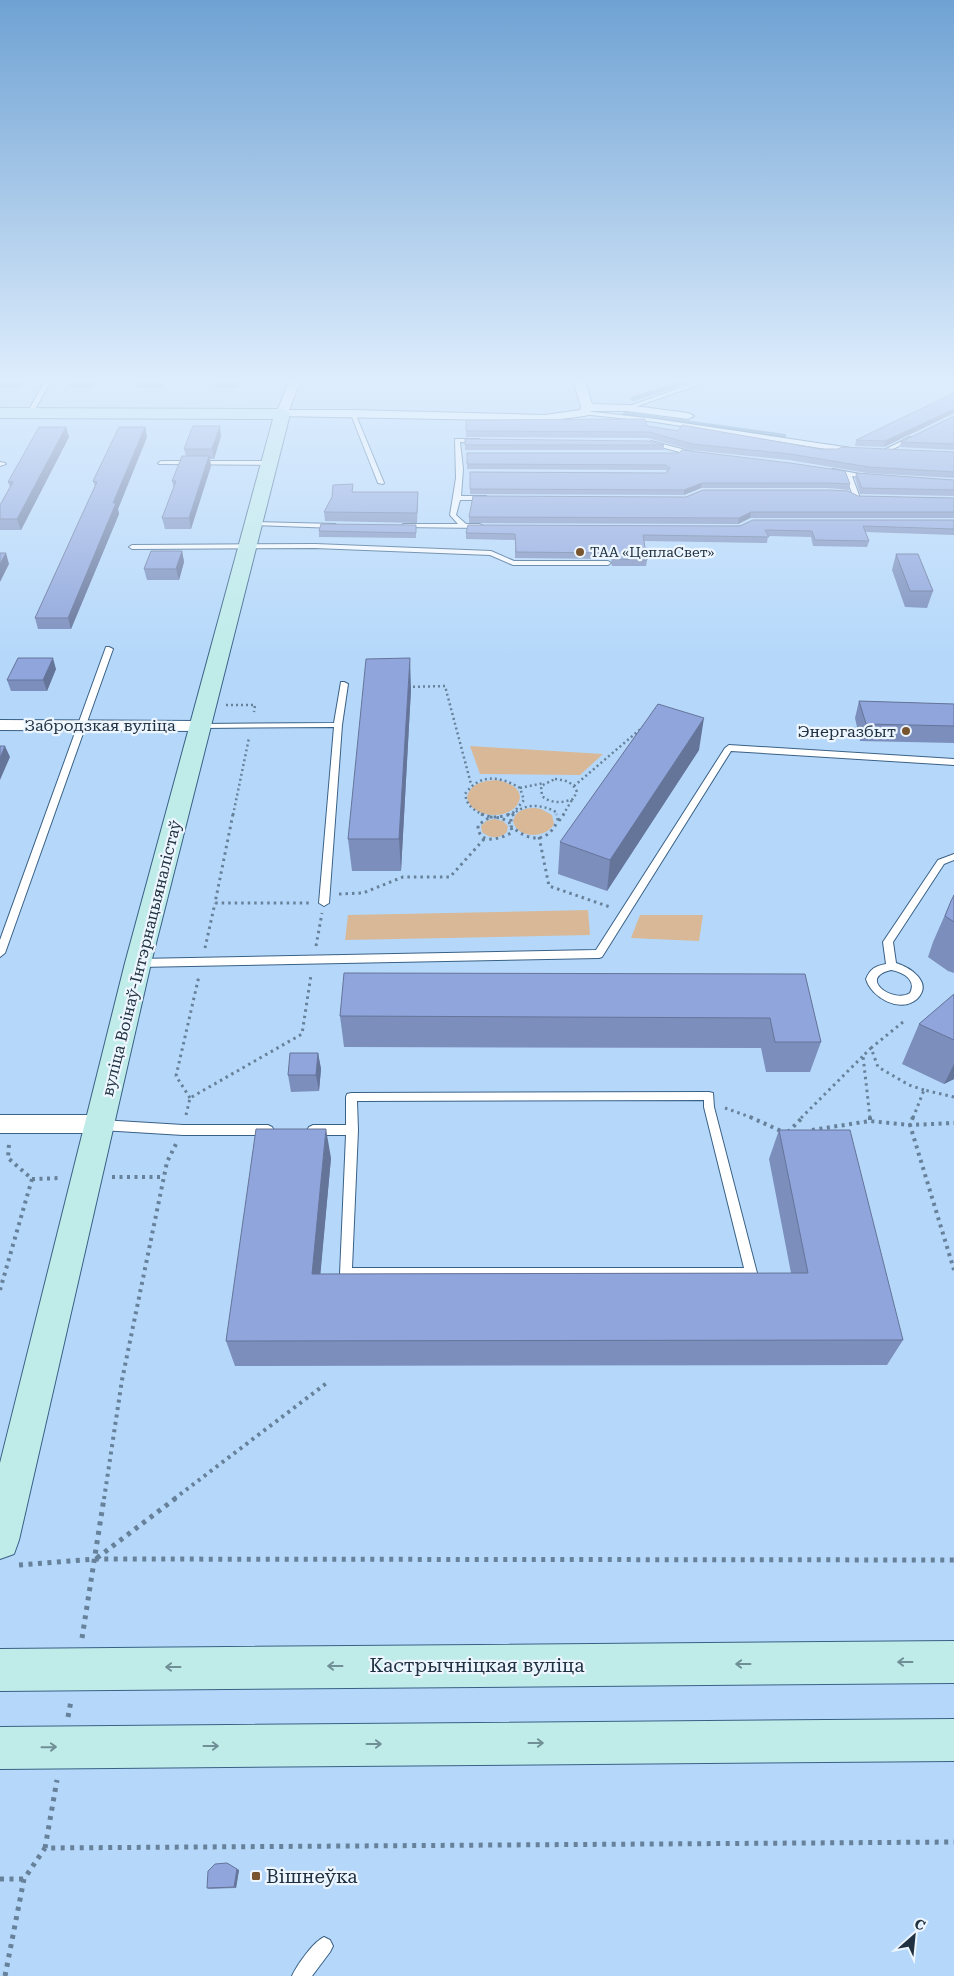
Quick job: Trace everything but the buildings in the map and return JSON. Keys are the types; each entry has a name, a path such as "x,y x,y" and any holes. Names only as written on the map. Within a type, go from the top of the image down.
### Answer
{"street":[{"name":"вуліца Воінаў-Інтэрнацыяналістаў","path":"0,1540 138,963 268,471"},
{"name":"Забродзкая вуліца","path":"0,725 82,725 204,716"},
{"path":"6,1124 99,1124"},
{"name":"Кастрычніцкая вуліца","path":"0,1670 954,1662"},
{"path":"0,1748 954,1740"}],"lane":[{"path":"376,471 381,483"},
{"path":"834,471 877,477"},
{"path":"464,526 453,515 458,498 460,473 470,473"},
{"path":"848,474 857,498"},
{"path":"848,494 857,498 867,498"},
{"path":"458,498 497,498"},
{"path":"132,547 341,526"},
{"path":"398,526 483,526"},
{"path":"251,535 315,546 491,553 513,563 608,563"},
{"path":"0,953 109,649"},
{"path":"325,899 338,725 344,684"},
{"path":"204,716 252,726 338,725"},
{"path":"138,963 599,954 729,748 954,762"},
{"path":"891,966 888,942 941,862 954,857"},
{"path":"891,966 910,973 916,980 918,988 915,995 908,999 887,998 878,993 872,986 871,978 874,971 881,967 891,966"},
{"path":"709,1096 709,1107 751,1273 346,1274 352,1130 351,1097 709,1096"},
{"path":"99,1124 183,1130 282,1130"},
{"path":"302,1130 352,1130"},
{"path":"301,1976 324,1946"}],"path":[{"path":"399,687 446,686 471,784"},
{"path":"96,1559 122,1380 167,1162 183,1130 190,1098 176,1076 215,903 255,705 204,716"},
{"path":"574,786 648,723"},
{"path":"488,778 497,778 506,780 520,788 562,780 574,786 577,792 554,832 540,837 525,836 519,834 505,820 476,813 469,808 464,796 471,784 488,778"},
{"path":"544,783 541,786 540,794 546,800 563,803 573,800"},
{"path":"520,788 524,800 515,812 511,816 511,834 497,840 485,838 478,832 478,825 485,819 515,812 526,806 541,806 554,812 559,821"},
{"path":"540,837 549,886 625,912"},
{"path":"215,903 325,899 364,893 402,877 450,877 485,838"},
{"path":"190,1098 302,1034 313,960 325,899"},
{"path":"787,1134 871,1048 903,1022"},
{"path":"871,1048 878,1067 924,1090 954,1097"},
{"path":"863,1056 870,1121"},
{"path":"924,1090 910,1125 954,1270"},
{"path":"709,1107 734,1110 787,1134 796,1132"},
{"path":"805,1131 870,1121 910,1125 954,1123"},
{"path":"0,1290 32,1179 8,1158 6,1124"},
{"path":"96,1559 328,1382"},
{"path":"19,1565 96,1559 954,1560"},
{"path":"4,1976 24,1879 45,1848 954,1842"},
{"path":"0,1879 24,1879"}],"shaded area":[{"path":"470,746 603,754 580,775 480,774"},
{"path":"496,780 509,784 517,790 520,796 518,803 513,809 505,813 494,815 482,813 474,809 467,797 471,789 482,782"},
{"path":"535,808 552,815 554,824 545,832 532,835 526,834 516,827 513,821 514,817 524,809"},
{"path":"494,819 503,821 508,826 507,832 498,837 492,837 482,832 481,826 486,821"},
{"path":"588,910 590,935 345,940 348,915"},
{"path":"640,915 703,915 699,941 631,938"}],"place":[{"name":"ТАА «ЦеплаСвет»","path":"580,552"},
{"name":"Энергазбыт","path":"906,731"},
{"name":"Вішнеўка","path":"256,1876"}]}
